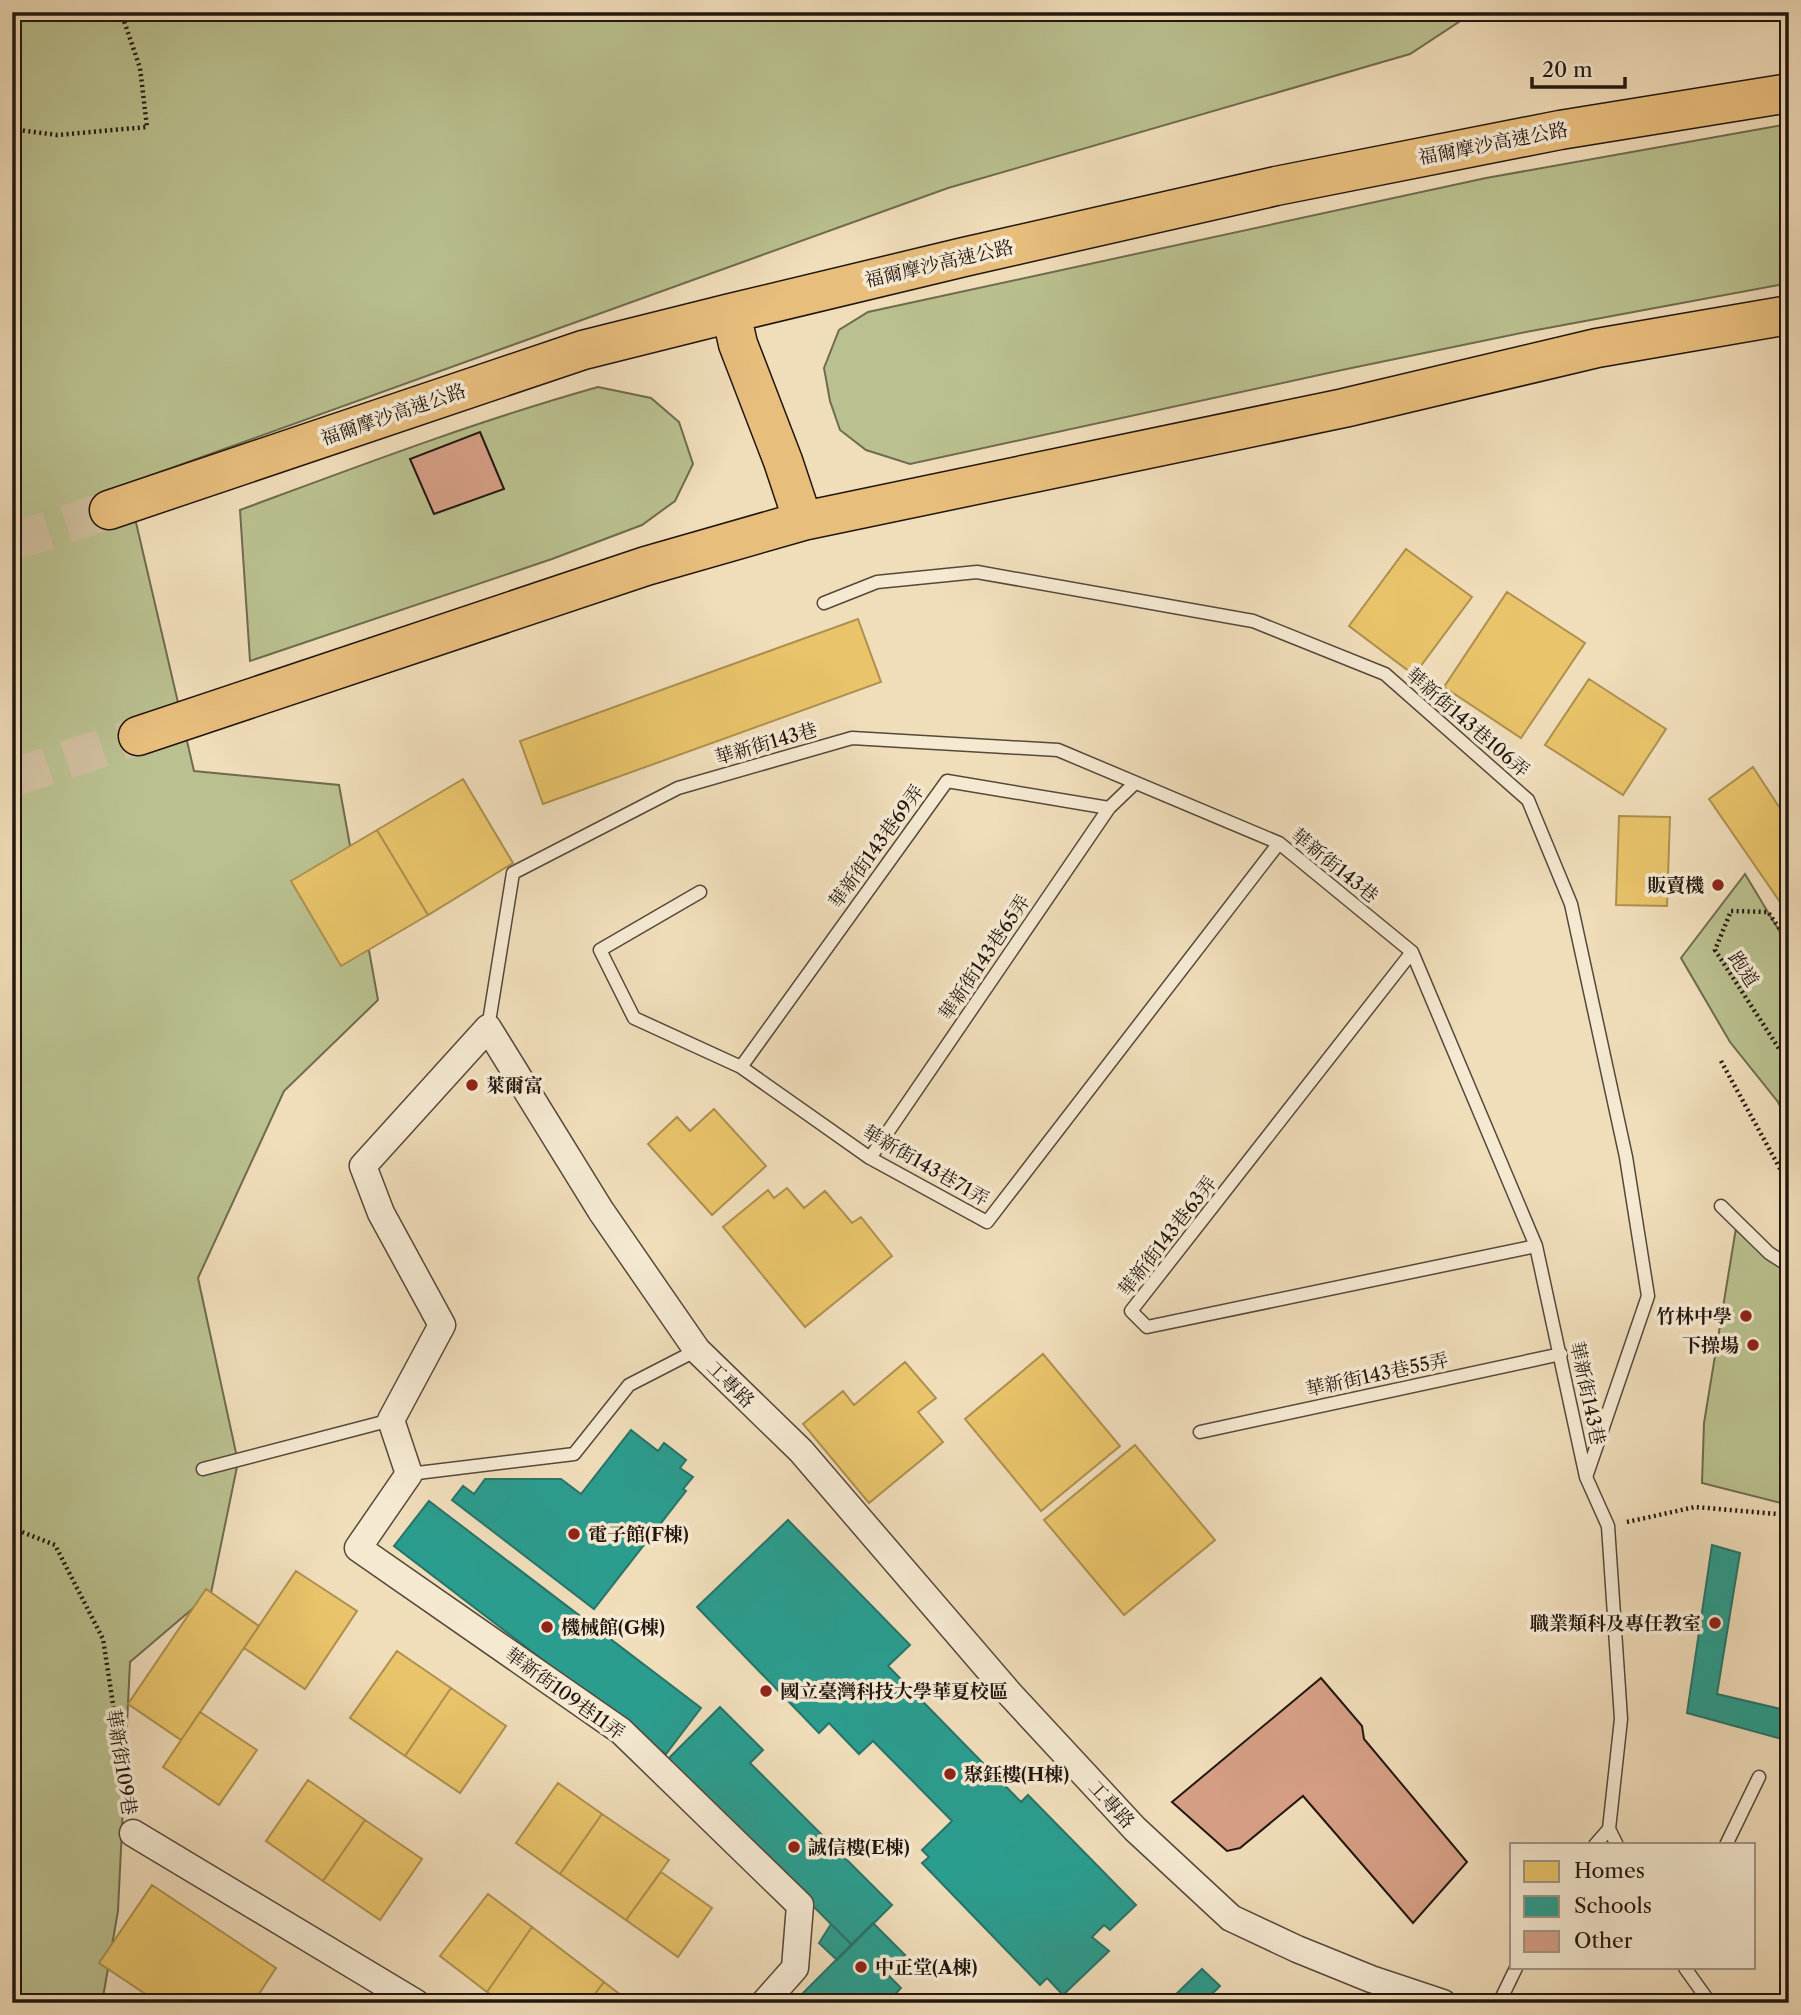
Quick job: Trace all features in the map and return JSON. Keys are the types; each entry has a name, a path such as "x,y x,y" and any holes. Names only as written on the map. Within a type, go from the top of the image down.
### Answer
{"highway":[{"name":"福爾摩沙高速公路","path":"109,510 583,350 732,313 1276,186 1560,130 1789,93"},
{"path":"732,313 738,344 803,521"},
{"path":"138,736 646,566 803,521 1344,408 1597,348 1789,315"}],"street":[{"name":"工專路","path":"488,1028 600,1211 697,1350 800,1451 1009,1693 1135,1829 1230,1918 1297,1950 1443,2003"},
{"path":"409,1474 391,1420 442,1325 381,1213 363,1166 488,1028"},
{"name":"華新街109巷11弄","path":"409,1474 358,1548 621,1731 800,1905 795,1968 764,2003"},
{"name":"華新街109巷","path":"133,1833 416,2003"}],"lane":[{"name":"華新街143巷106弄","path":"824,603 877,582 977,572 1253,621 1385,674 1528,800 1571,904 1626,1157 1648,1296 1586,1477"},
{"name":"華新街143巷","path":"488,1028 513,873 678,788 852,738 1058,750 1279,842 1412,952 1536,1247 1586,1477 1608,1526 1621,1719 1609,1829"},
{"name":"華新街143巷69弄","path":"741,1068 947,781 1109,808"},
{"name":"華新街143巷65弄","path":"870,1158 1109,808 1135,783"},
{"name":"華新街143巷71弄","path":"700,892 600,950 634,1018 741,1068 870,1158 987,1222 1279,842"},
{"name":"華新街143巷63弄","path":"1412,952 1131,1311 1147,1326 1536,1247"},
{"path":"1721,1206 1769,1253 1789,1266"},
{"path":"409,1474 574,1454 629,1385 697,1350"},
{"name":"華新街143巷55弄","path":"1200,1432 1561,1354"},
{"path":"203,1469 391,1420"},
{"path":"1727,1843 1759,1777"},
{"path":"1597,1843 1609,1829 1617,1843"},
{"path":"1499,2003 1516,1969"},
{"path":"1686,1969 1710,2003"}],"path":[{"path":"12,129 57,135 146,127 139,68 121,12"},
{"name":"跑道","path":"1789,942 1768,912 1731,911 1715,950 1789,1065"},
{"path":"1721,1060 1789,1185"},
{"path":"1608,1526 1695,1507 1789,1515"},
{"name":"華新街109巷","path":"12,1528 55,1545 103,1639 133,1833"}],"green space":[{"path":"12,12 1474,12 1410,54 948,188 127,484 194,771 339,785 378,1000 284,1091 198,1278 238,1462 211,1593 130,1662 118,1911 102,2003 12,2003"},
{"path":"1789,124 1789,283 1526,332 910,464 866,450 840,430 830,401 824,368 839,330 868,312 1486,178"},
{"path":"598,387 651,398 679,422 693,464 675,501 642,525 552,559 250,661 240,510 463,429"},
{"path":"1745,874 1789,947 1789,1125 1778,1102 1730,1042 1681,958"},
{"name":"下操場","path":"1736,1228 1789,1267 1789,1505 1702,1483 1704,1423"}],"building: Homes":[{"path":"1406,549 1472,597 1414,675 1349,626"},
{"path":"1507,592 1585,643 1521,738 1444,687"},
{"path":"858,619 881,682 543,804 520,741"},
{"path":"1589,679 1666,729 1623,795 1545,745"},
{"path":"1753,767 1789,822 1789,915 1709,799"},
{"path":"463,779 513,863 428,915 377,830"},
{"path":"1619,816 1670,817 1667,906 1616,905"},
{"path":"377,830 428,915 341,966 291,881"},
{"path":"714,1109 766,1166 712,1215 648,1144 677,1117 690,1131"},
{"path":"787,1188 804,1208 825,1191 852,1223 861,1217 892,1256 805,1327 723,1227 768,1190 774,1198"},
{"path":"1043,1354 1120,1446 1041,1511 965,1419"},
{"path":"905,1362 936,1398 918,1412 943,1442 869,1503 803,1424 843,1391 854,1405"},
{"path":"1135,1445 1215,1540 1124,1615 1044,1520"},
{"path":"296,1571 357,1611 305,1689 244,1648"},
{"path":"206,1589 259,1626 181,1740 128,1704"},
{"path":"397,1651 451,1688 405,1756 350,1718"},
{"path":"451,1688 506,1726 460,1793 405,1756"},
{"path":"200,1712 257,1750 219,1805 163,1767"},
{"path":"308,1780 365,1820 323,1881 266,1841"},
{"path":"558,1783 602,1814 560,1874 516,1843"},
{"path":"602,1814 669,1860 626,1920 560,1874"},
{"path":"365,1820 422,1859 380,1920 323,1881"},
{"path":"661,1872 712,1908 678,1957 626,1920"},
{"path":"152,1885 276,1968 253,2003 159,2003 99,1963"},
{"path":"488,1894 532,1927 487,1992 440,1956"},
{"path":"532,1927 604,1982 588,2003 502,2003 487,1992"},
{"path":"604,1982 631,2003 588,2003"}],"building: Schools":[{"name":"電子館(F棟)","path":"631,1430 658,1451 664,1443 686,1460 680,1468 693,1477 683,1489 686,1491 594,1609 452,1500 463,1486 474,1494 485,1479 561,1479 581,1494"},
{"name":"機械館(G棟)","path":"429,1501 701,1708 666,1754 394,1546"},
{"name":"聚鈺樓(H棟)","path":"788,1520 910,1645 888,1666 1021,1802 1028,1795 1136,1905 1110,1930 1104,1925 1092,1937 1109,1951 1063,1995 1047,1978 1040,1985 922,1863 929,1857 922,1850 952,1821 873,1741 859,1754 829,1723 819,1733 697,1607"},
{"name":"職業類科及專任教室","path":"1712,1545 1740,1553 1717,1694 1789,1711 1789,1741 1687,1713"},
{"name":"誠信樓(E棟)","path":"720,1707 763,1750 750,1763 892,1905 852,1945 667,1760"},
{"name":"中正堂(A棟)","path":"873,1923 905,1955 886,1973 901,1988 887,2003 793,2003"},
{"path":"831,1924 852,1945 837,1960 819,1943"},
{"path":"1202,1969 1220,1986 1203,2003 1173,2003 1170,2000"}],"building: Other":[{"path":"480,432 504,489 434,514 410,459"},
{"path":"1321,1678 1362,1726 1364,1739 1467,1862 1413,1923 1303,1796 1240,1848 1227,1851 1172,1802"}],"tunnel":[{"path":"12,542 109,510"},
{"path":"12,778 138,736"}],"place":[{"name":"販賣機","path":"1718,885"},
{"name":"萊爾富","path":"472,1085"},
{"name":"竹林中學","path":"1746,1316"},
{"name":"下操場","path":"1753,1345"},
{"name":"電子館(F棟)","path":"574,1534"},
{"name":"職業類科及專任教室","path":"1715,1623"},
{"name":"機械館(G棟)","path":"547,1627"},
{"name":"國立臺灣科技大學華夏校區","path":"766,1691"},
{"name":"聚鈺樓(H棟)","path":"950,1774"},
{"name":"誠信樓(E棟)","path":"794,1847"},
{"name":"中正堂(A棟)","path":"861,1967"}]}
